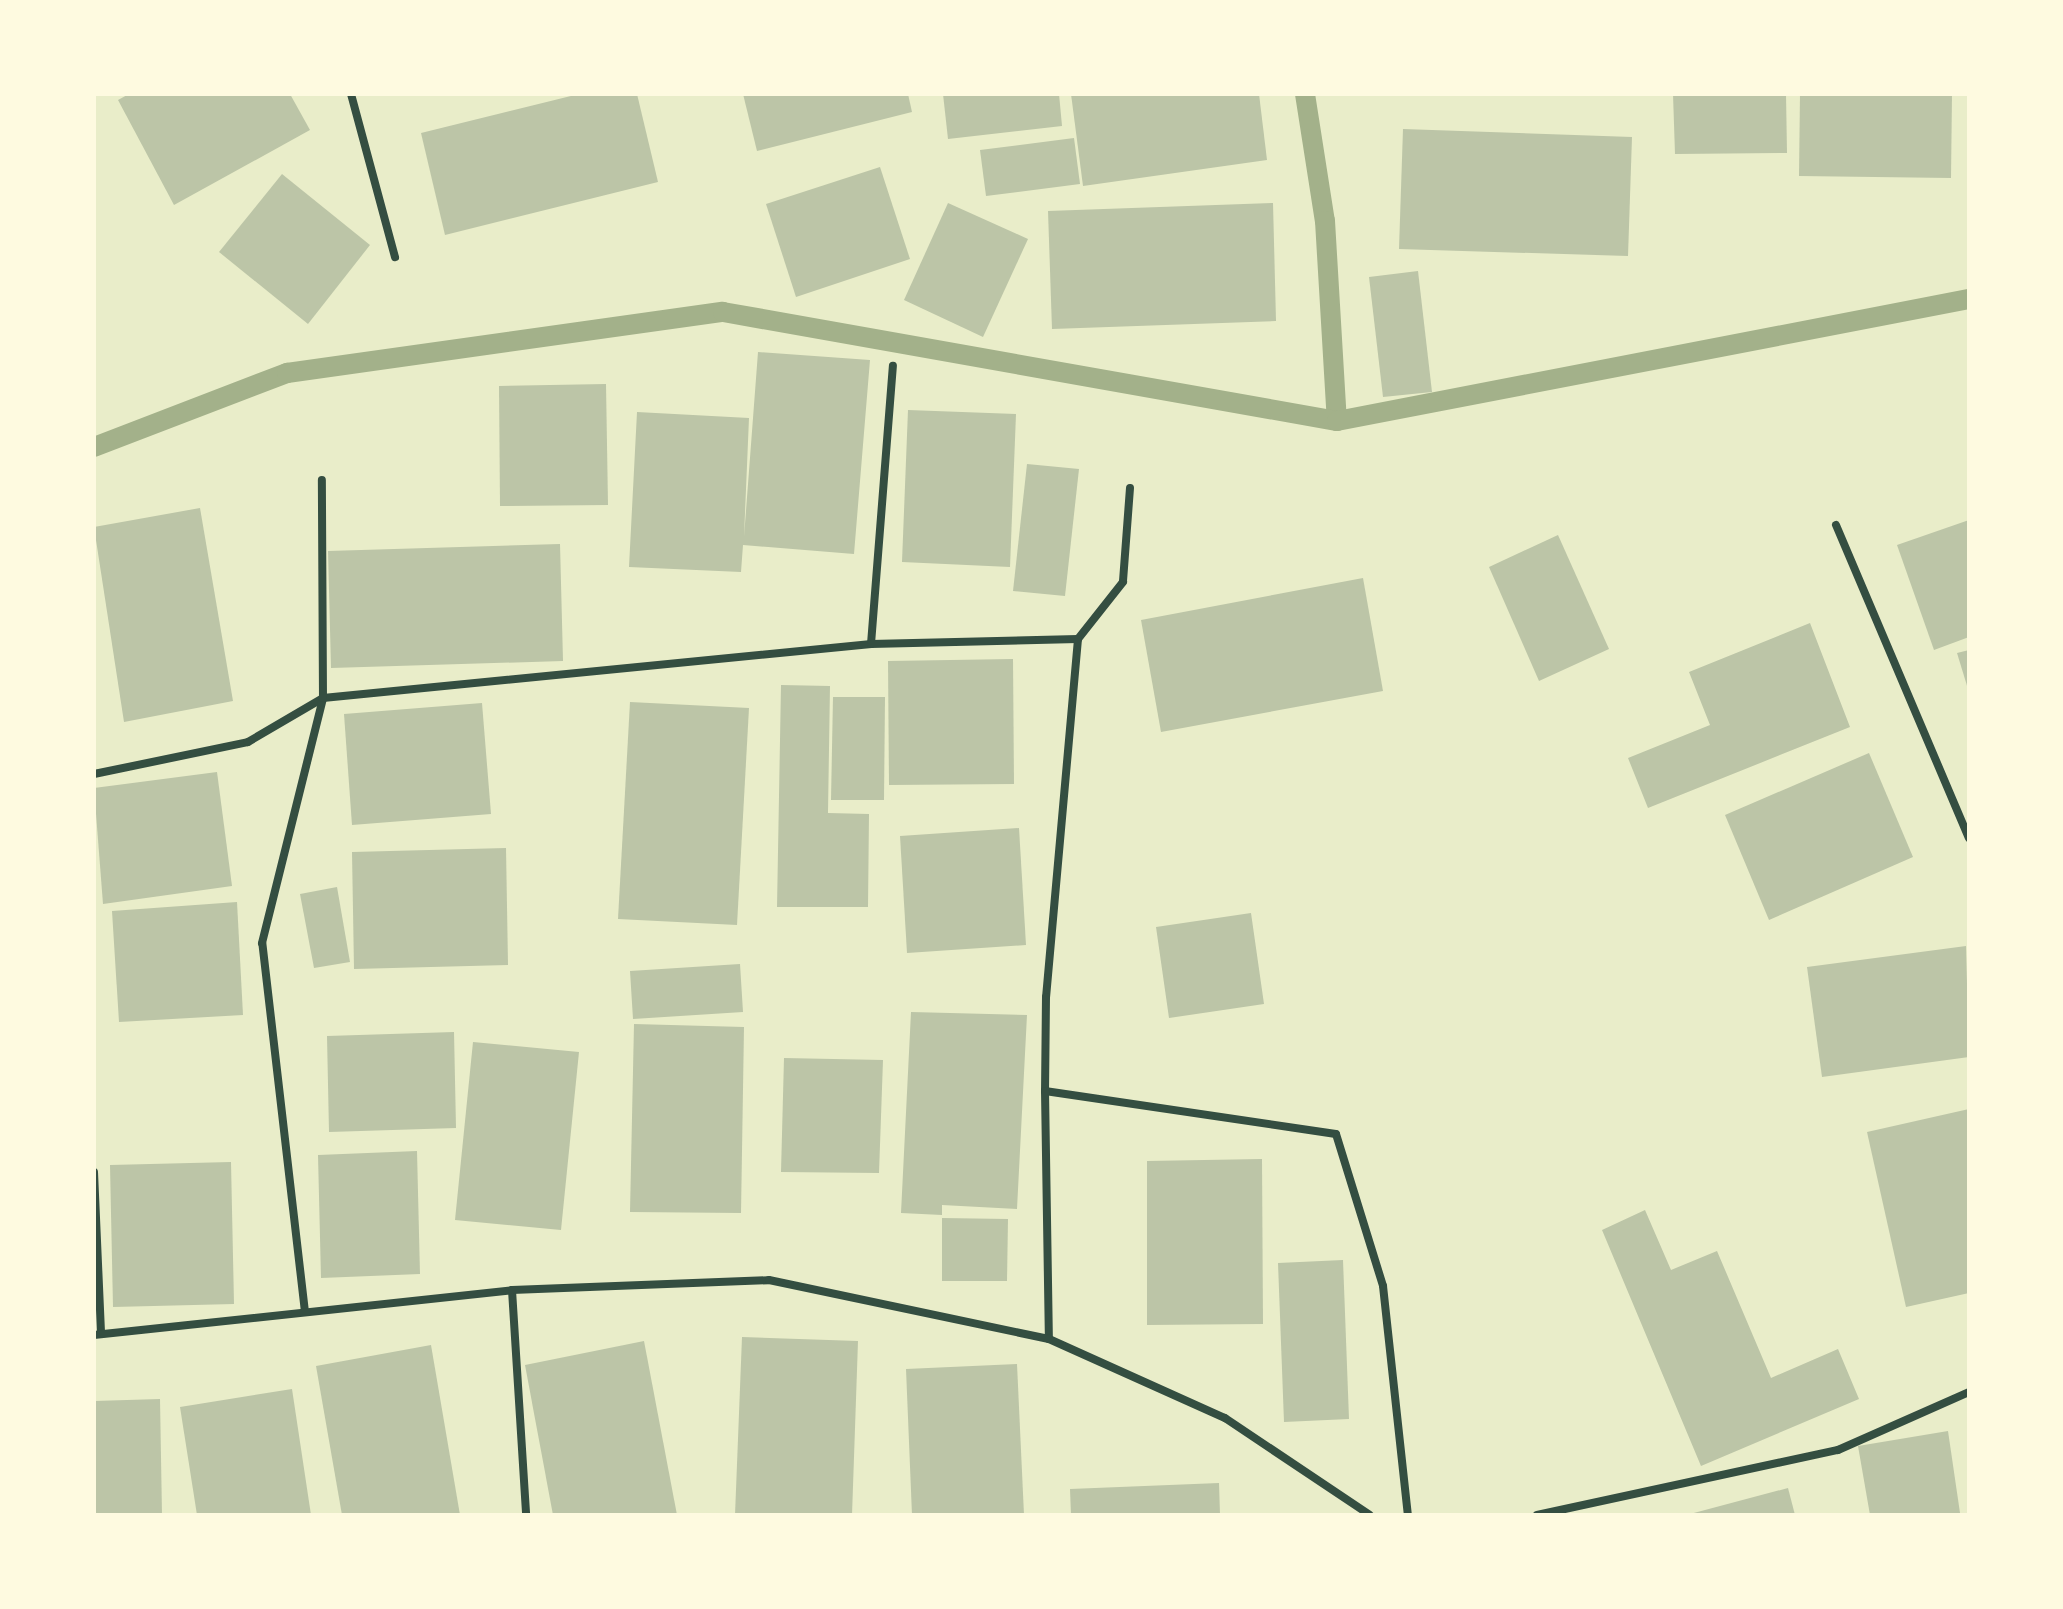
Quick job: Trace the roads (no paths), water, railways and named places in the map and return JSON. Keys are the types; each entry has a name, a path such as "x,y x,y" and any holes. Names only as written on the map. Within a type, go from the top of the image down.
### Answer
{"street":[{"path":"351,94 395,257"},
{"path":"871,644 893,366"},
{"path":"305,1312 262,943 323,698 322,480"},
{"path":"1049,1339 1046,997 1078,639 1123,582 1130,488"},
{"path":"1836,525 1969,838"},
{"path":"94,774 248,742 323,698 871,644 1078,639"},
{"path":"1045,1091 1336,1134 1383,1286 1408,1515"},
{"path":"94,1172 98,1335 512,1290 769,1280 1049,1339 1225,1418 1370,1515"},
{"path":"512,1290 526,1515"},
{"path":"1537,1515 1838,1450 1969,1392"}],"waterway":[{"path":"1305,94 1325,221 1337,421"},
{"path":"94,447 287,373 723,312 1337,421 1969,299"}]}
